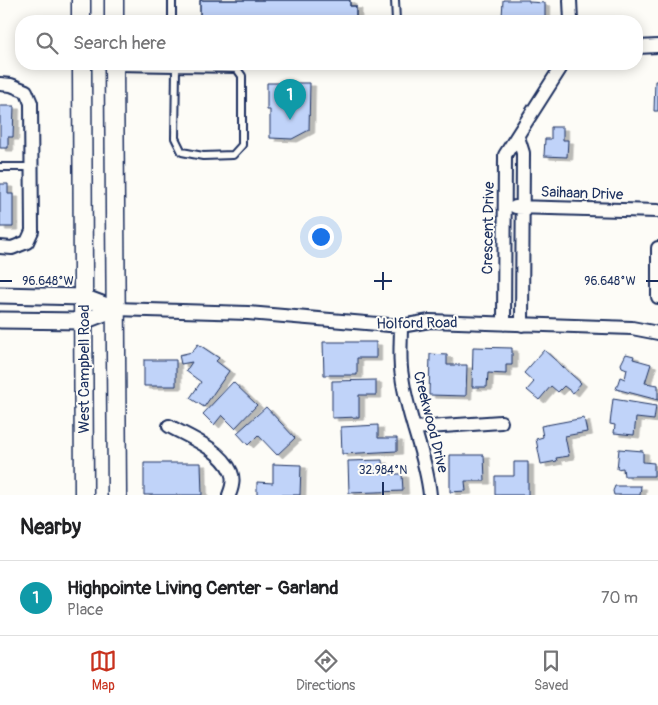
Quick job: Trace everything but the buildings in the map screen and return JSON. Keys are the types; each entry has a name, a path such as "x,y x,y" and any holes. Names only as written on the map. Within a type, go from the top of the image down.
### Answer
{"main road":[{"path":"81,0 81,15"},
{"path":"114,0 114,15"},
{"name":"West Campbell Road","path":"82,70 84,495"},
{"name":"West Campbell Road","path":"114,70 117,495"}],"street":[{"path":"570,0 571,15"},
{"path":"643,46 658,46"},
{"name":"Crescent Drive","path":"504,324 505,154 518,137 559,70"},
{"path":"0,84 11,85 26,91 31,103 32,167 32,231 27,242 12,248 0,247"},
{"path":"518,137 523,153 522,324"},
{"name":"Saihaan Drive","path":"505,207 658,211"},
{"path":"658,248 658,297"},
{"name":"Holford Road","path":"0,294 84,297 115,309 248,313 401,326 430,321 632,328 658,333"},
{"name":"Holford Road","path":"0,320 84,321 115,309"},
{"name":"Creekwood Drive","path":"401,326 402,375 414,428 424,459 430,495"},
{"path":"414,428 501,422"},
{"path":"169,426 201,443 226,463 232,474 232,487 229,495"}],"lane":[{"path":"172,0 172,15"},
{"path":"395,0 396,15"},
{"path":"176,70 175,138 182,152 203,156 233,155 242,146 242,76 238,70"},
{"path":"0,166 32,167"}],"place":[{"name":"Highpointe Living Center - Garland","path":"290,120"}]}
